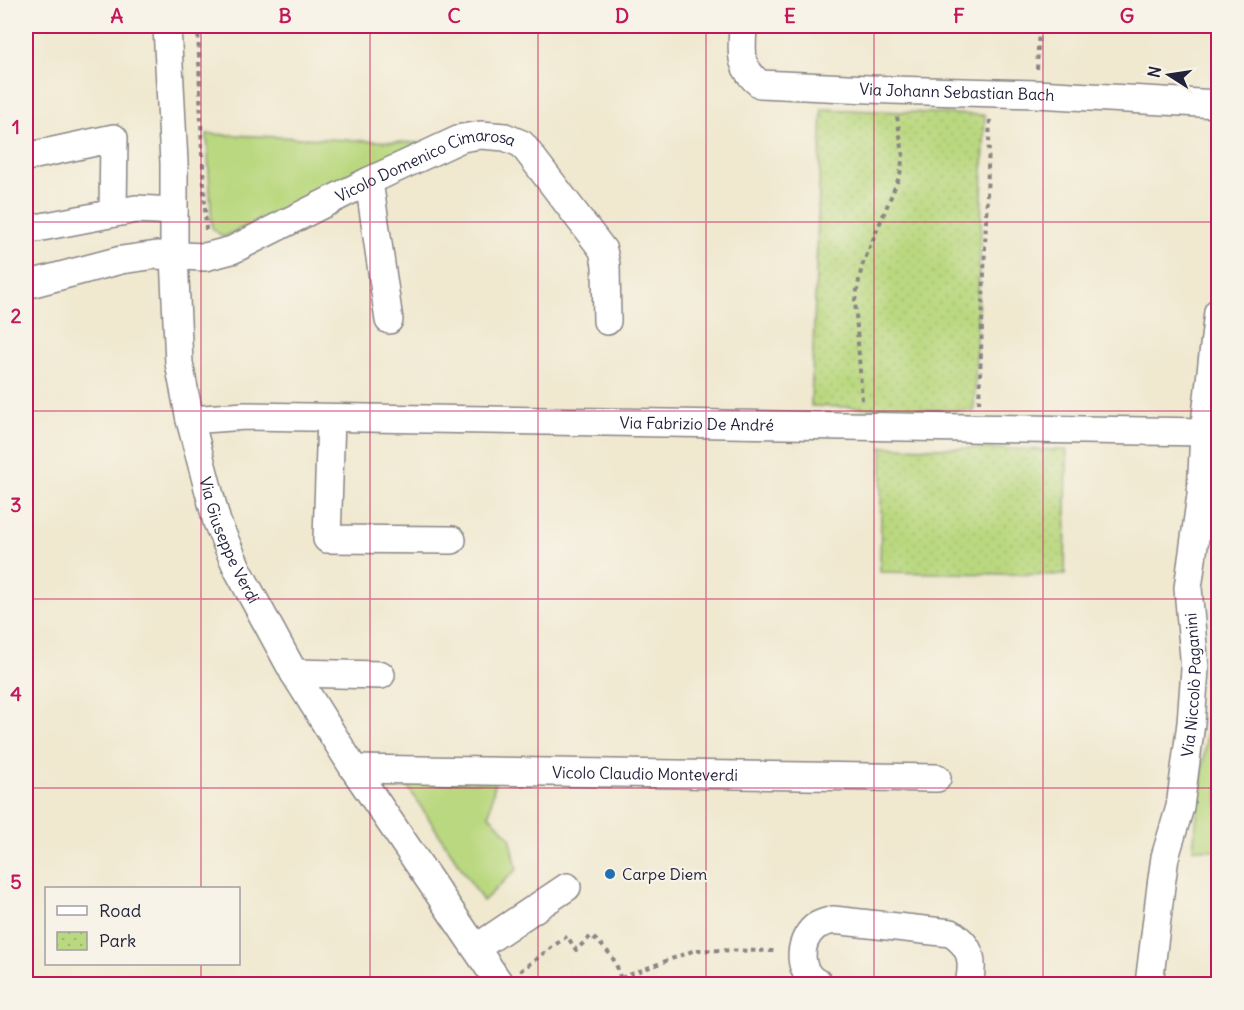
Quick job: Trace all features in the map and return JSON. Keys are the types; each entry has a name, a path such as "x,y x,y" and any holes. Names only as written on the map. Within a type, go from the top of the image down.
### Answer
{"street":[{"name":"Via Giuseppe Verdi","path":"167,26 174,163 174,256 179,363 190,420 218,522 238,570 294,673 354,769 476,948 510,978"},
{"name":"Via Johann Sebastian Bach","path":"743,26 744,66 751,77 760,84 1036,94 1218,104"},
{"name":"Vicolo Domenico Cimarosa","path":"26,285 121,260 157,255 205,257 232,250 369,181 462,138 481,135 506,137 522,144 603,249 606,265 607,321"},
{"path":"26,157 114,138 113,213"},
{"path":"369,181 389,320"},
{"path":"26,230 136,209 174,211"},
{"name":"Via Niccolò Paganini","path":"1149,984 1161,886 1166,857 1180,807 1191,723 1195,669 1188,588 1210,497 1204,432 1218,312"},
{"name":"Via Fabrizio De André","path":"190,420 245,416 1204,432"},
{"path":"331,418 327,540 452,540"},
{"path":"294,673 381,675"},
{"name":"Vicolo Claudio Monteverdi","path":"354,769 937,778"},
{"path":"476,948 567,887"},
{"path":"820,984 814,982 804,968 802,951 806,938 817,926 833,920 951,933 963,941 969,952 973,968 969,984"}],"path":[{"path":"198,26 205,226 208,238 232,250"},
{"path":"1036,94 1039,26"},
{"path":"857,427 863,407 855,300 862,266 900,175 903,154 891,90"},
{"path":"979,428 990,93"},
{"path":"510,978 567,936 576,950 591,936 609,951 618,967 621,984"},
{"path":"621,978 695,950 802,951"}],"green space":[{"path":"822,109 985,115 974,411 811,406"},
{"path":"207,134 421,143 223,237 212,228"},
{"path":"882,447 1067,450 1065,575 880,572"},
{"path":"1218,643 1218,851 1193,848"},
{"path":"404,781 495,782 489,815 510,837 517,869 483,901"}],"place":[{"name":"Carpe Diem","path":"610,874"}]}
